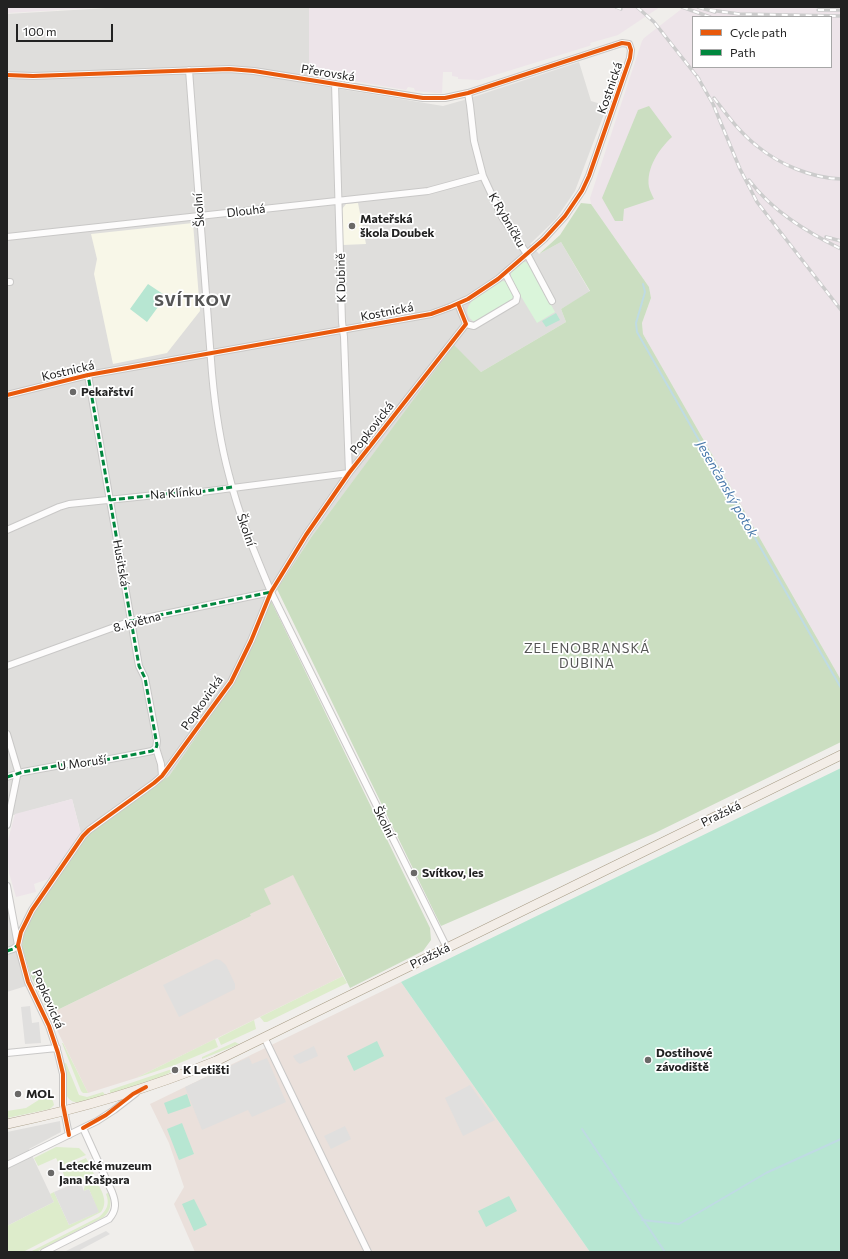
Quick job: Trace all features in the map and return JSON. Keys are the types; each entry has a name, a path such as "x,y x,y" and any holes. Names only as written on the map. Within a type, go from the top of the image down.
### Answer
{"main road":[{"name":"Pražská","path":"7,1124 64,1112 103,1101 216,1061 841,755"}],"street":[{"name":"Přerovská","path":"7,75 41,76 220,69 243,70 431,99 452,97 468,93 622,43 629,44 631,52"},
{"name":"Kostnická","path":"7,395 88,375 431,314 458,304 478,293 505,273 553,230 565,216 590,176 631,52"},
{"name":"Školní","path":"189,70 210,353 218,422 232,487 247,534 271,592 446,948"},
{"name":"K Dubině","path":"335,84 342,322 344,330 350,472"},
{"name":"K Rybníčku","path":"468,93 474,141 483,176 502,217 527,254"},
{"name":"Dlouhá","path":"7,237 433,190 483,176"},
{"path":"527,254 552,301"},
{"path":"458,304 466,324 474,326 516,301 517,296 505,273"},
{"name":"Popkovická","path":"69,1135 64,1112 63,1074 57,1048 49,1026 29,985 18,945 21,932 32,910 82,836 154,783 162,776 172,763 231,682 251,640 271,592 306,535 350,472 466,324"},
{"name":"Husitská","path":"88,375 131,621 140,666 145,678 162,776"},
{"name":"Na Klínku","path":"7,530 64,505 175,493 184,494 350,472"},
{"name":"8. května","path":"7,666 131,621 271,592"},
{"path":"7,734 18,773 7,825"},
{"name":"U Moruší","path":"7,777 18,773 72,763 84,764 152,751 156,748"},
{"path":"159,758 172,763"},
{"path":"7,886 18,945 7,951"},
{"path":"264,1037 368,1252"},
{"path":"7,1053 57,1048"},
{"path":"7,1166 106,1116 133,1094 146,1087"},
{"path":"44,1252 109,1218 115,1210 115,1201 112,1192 83,1128"}],"shaded area":[{"path":"7,7 111,7 7,13"},
{"path":"123,7 309,7 309,84 443,106 579,62 591,101 607,106 575,191 556,219 530,244 539,254 561,242 590,292 561,309 566,322 481,372 454,346 312,536 277,589 234,682 169,776 82,837 72,799 7,817 7,14"},
{"path":"309,7 660,7 618,35 590,43 591,45 589,46 479,80 458,79 458,77 452,76 452,72 443,72 442,93 436,93 415,91 414,88 408,87 406,90 342,79 341,76 335,75 333,78 309,74"},
{"path":"684,7 841,7 841,680 643,334 642,323 651,298 649,287 591,204 590,198 642,41"},
{"name":"Mateřská škola Doubek","path":"358,203 366,244 343,245 342,209 346,204"},
{"path":"193,223 200,311 167,353 113,364 94,274 97,259 91,234"},
{"path":"72,799 81,834 51,878 34,884 36,892 16,897 9,873 8,858 8,840 15,814"},
{"path":"293,874 343,976 136,1078 88,1093 49,1014 251,916 250,914 264,889"},
{"path":"7,895 15,941 26,986 7,992"},
{"path":"216,959 220,960 226,965 235,984 235,989 179,1017 163,985"},
{"path":"401,982 590,1252 195,1252 174,1204 184,1187 169,1143 150,1104"},
{"path":"30,1006 32,1023 39,1022 41,1043 25,1044 21,1007"},
{"path":"314,1046 318,1056 300,1064 296,1061 293,1056"},
{"path":"249,1057 252,1064 267,1058 286,1102 252,1117 248,1110 202,1130 185,1087"},
{"path":"470,1085 495,1120 463,1136 445,1098"},
{"path":"60,1121 61,1132 29,1149 54,1202 7,1226 7,1132"},
{"path":"345,1126 351,1139 331,1149 324,1136"},
{"path":"80,1181 84,1191 89,1189 99,1212 69,1225 54,1192"},
{"path":"106,1231 110,1234 80,1250 81,1252 64,1252"}],"green space":[{"path":"649,106 672,137 662,147 654,159 650,173 649,187 654,199 624,209 623,221 615,221 602,198 638,110"},
{"path":"581,203 591,204 649,287 651,298 642,323 643,334 841,680 841,742 655,833 441,926 277,589 312,536 454,345 481,372 566,322 561,309 590,291 561,242 539,254 560,235"},
{"path":"522,262 526,262 529,265 555,312 537,323 511,280 511,272"},
{"path":"498,282 507,282 514,295 514,300 480,321 473,321 468,315 467,310 470,304 480,294"},
{"path":"148,284 166,296 147,322 130,309"},
{"path":"556,313 560,320 546,327 542,321"},
{"path":"271,601 430,928 431,940 423,951 350,988 293,875 264,889 271,904 250,914 251,916 49,1014 31,976 22,947 23,932 32,913 82,837 169,776 234,682"},
{"name":"Dostihové závodiště","path":"841,768 841,1252 590,1252 401,982"},
{"path":"343,976 347,983 267,1022 264,1022 260,1017"},
{"path":"254,1020 256,1029 221,1045 218,1038"},
{"path":"215,1039 218,1047 175,1065 136,1078"},
{"path":"377,1041 384,1056 354,1071 347,1056"},
{"path":"235,1042 239,1044 202,1059 202,1057"},
{"path":"62,1043 88,1093 83,1093 81,1091"},
{"path":"66,1063 79,1095 87,1097 103,1092 105,1095 83,1102 69,1099 66,1094 63,1064"},
{"path":"172,1069 173,1071 163,1076 110,1094 110,1090"},
{"path":"187,1094 191,1106 168,1114 164,1103"},
{"path":"45,1096 53,1101 54,1105 50,1109 7,1118 7,1111 26,1108"},
{"path":"182,1123 194,1154 179,1160 167,1129"},
{"path":"56,1147 79,1148 86,1155 60,1166 56,1158 38,1166 34,1158"},
{"path":"86,1158 94,1174 67,1185 62,1169"},
{"path":"96,1180 104,1200 101,1212 23,1252 7,1252 7,1226 54,1202 50,1194 54,1192 69,1225 98,1212 89,1189 84,1191 85,1185"},
{"path":"109,1192 110,1205 104,1217 36,1252 30,1252 99,1217 107,1207 108,1201 106,1194"},
{"path":"509,1196 517,1211 486,1227 478,1211"},
{"path":"194,1199 207,1225 194,1231 182,1204"}],"waterway":[{"name":"Jesenčanský potok","path":"643,284 645,292 636,323 637,332 841,688"},
{"path":"582,1129 665,1252"},
{"path":"642,1220 679,1224 766,1173 841,1139"}],"railway":[{"path":"616,7 621,9"},
{"path":"637,7 654,22 699,79"},
{"path":"682,7 707,16"},
{"path":"698,7 715,12"},
{"path":"710,10 739,14 841,16"},
{"path":"818,10 841,10"},
{"path":"697,76 713,104 740,169 757,202 841,310"},
{"path":"714,98 739,130 766,153 786,165 808,173 841,179"},
{"path":"749,180 779,211 803,228 841,249"},
{"path":"826,237 841,241"}],"marked path":[{"path":"7,777 23,772 72,763 84,764 152,751 157,745 145,678 139,666 88,375"},
{"path":"110,500 175,493 186,494 232,487"},
{"path":"131,621 271,592"},
{"path":"7,951 18,945"}],"cycle path":[{"path":"7,75 33,76 229,69 254,71 423,98 445,98 468,93 622,43 629,44 631,50 630,58 589,176 582,191 565,216 544,239 498,279 468,299 431,314 88,375 7,395"},
{"path":"69,1135 63,1105 63,1074 49,1026 28,982 18,945 21,932 32,910 83,836 162,776 231,682 251,641 271,592 306,535 349,473 466,324 458,304"},
{"path":"83,1128 106,1115 133,1094 146,1087"}],"place":[{"name":"Mateřská škola Doubek","path":"352,226"},
{"name":"Pekařství","path":"73,392"},
{"name":"Svítkov, les","path":"414,873"},
{"name":"Dostihové závodiště","path":"648,1060"},
{"name":"K Letišti","path":"175,1070"},
{"name":"MOL","path":"18,1094"},
{"name":"Letecké muzeum Jana Kašpara","path":"51,1173"}],"district":[{"name":"SVÍTKOV","path":"193,301"},
{"name":"ZELENOBRANSKÁ DUBINA","path":"587,656"}]}
